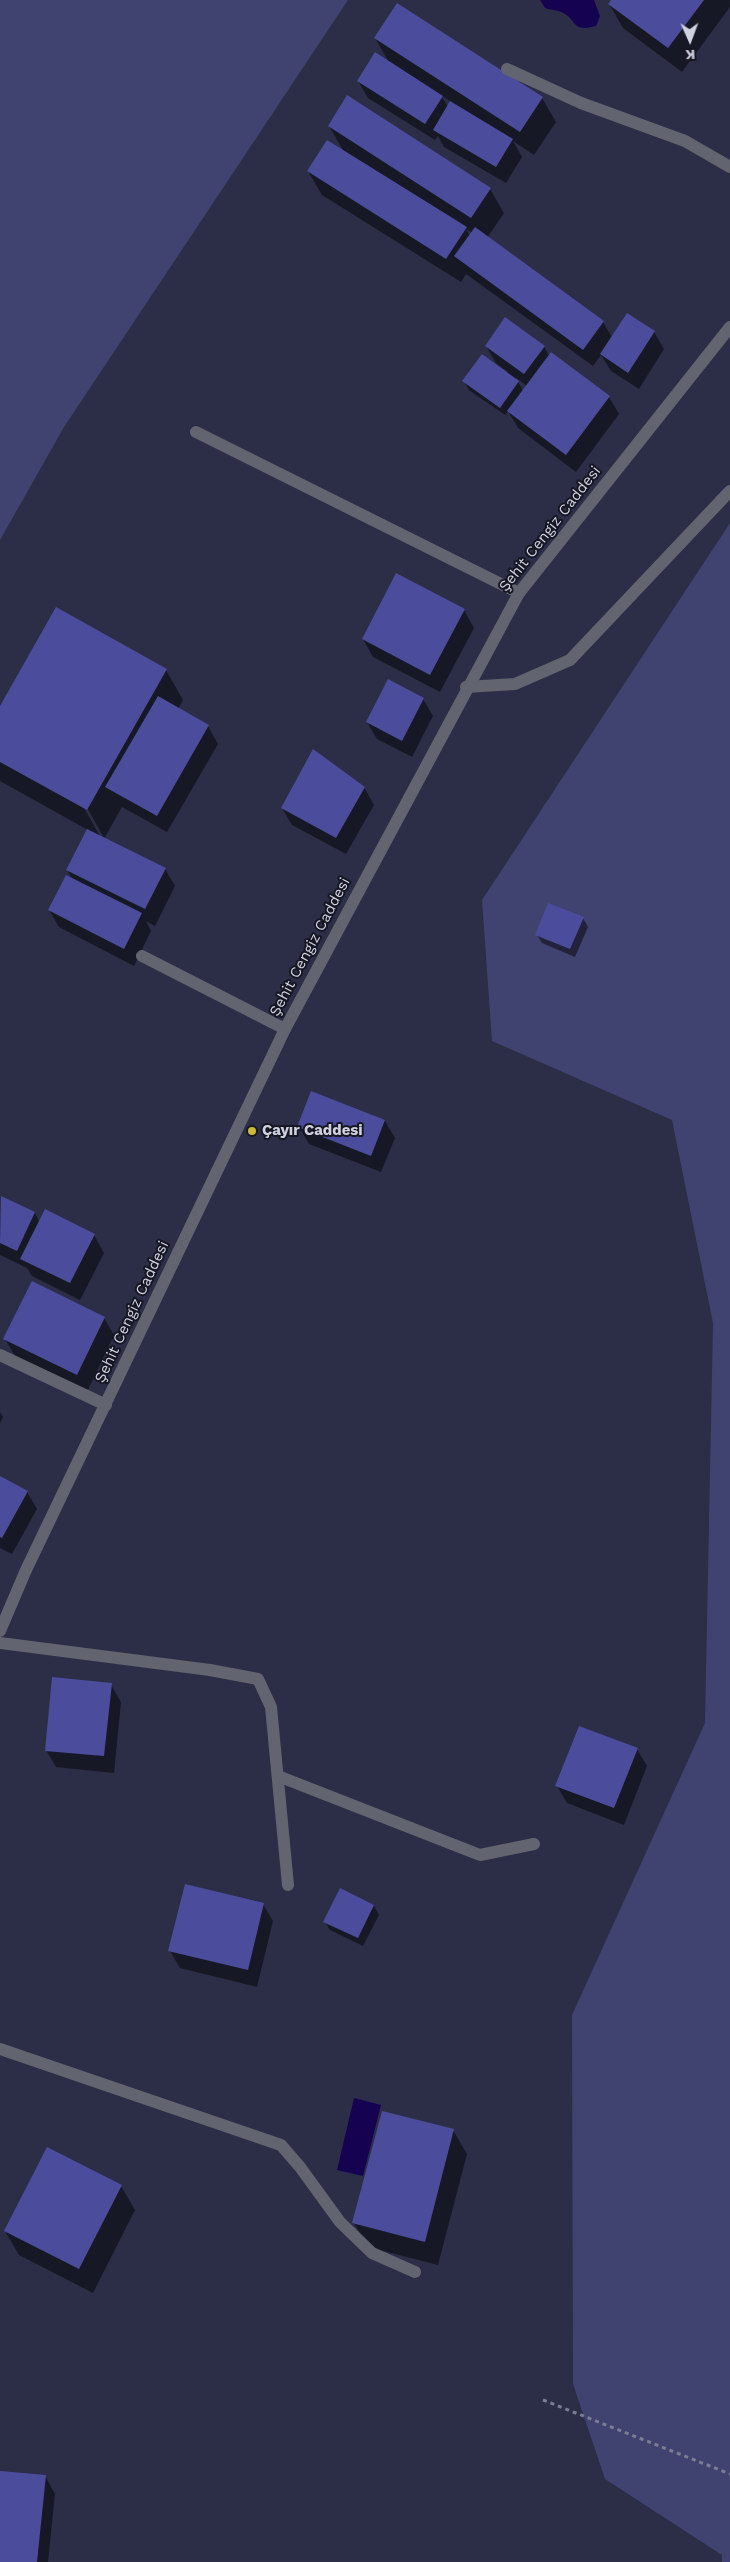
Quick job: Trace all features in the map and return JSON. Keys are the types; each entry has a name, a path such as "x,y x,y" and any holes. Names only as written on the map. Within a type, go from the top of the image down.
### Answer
{"street":[{"path":"507,69 581,103 685,141 730,167"},
{"name":"Şehit Cengiz Caddesi","path":"0,1631 26,1570 285,1028 466,687 519,593 730,327"},
{"path":"196,432 519,593"},
{"path":"466,687 515,684 570,660 730,491"},
{"path":"142,956 285,1028"},
{"path":"0,1355 106,1405"},
{"path":"0,1643 210,1670 258,1680 271,1707 288,1884"},
{"path":"278,1776 480,1855 534,1844"},
{"path":"0,2049 281,2145 300,2167 340,2222 372,2253 415,2272"}],"path":[{"path":"543,2400 730,2474"}],"shaded area":[{"path":"0,0 348,0 64,427 0,540"},
{"path":"540,0 594,0 600,16 596,26 582,28 561,12 545,8"},
{"path":"730,523 730,2562 722,2562 722,2555 605,2479 573,2384 572,2015 705,1723 713,1323 672,1120 492,1041 482,900"},
{"path":"354,2098 381,2105 363,2176 337,2170"}],"building":[{"path":"611,0 704,0 668,48 608,4"},
{"path":"397,3 543,97 520,132 374,38"},
{"path":"375,52 443,96 425,124 357,81"},
{"path":"347,95 491,188 471,218 328,126"},
{"path":"450,101 513,139 496,167 433,130"},
{"path":"327,140 467,227 446,259 307,171"},
{"path":"475,227 604,321 583,350 454,256"},
{"path":"627,313 655,331 628,373 600,354"},
{"path":"505,317 545,346 524,374 485,346"},
{"path":"551,352 610,396 566,455 507,411"},
{"path":"482,354 519,381 500,408 462,381"},
{"path":"396,573 465,609 430,675 362,639"},
{"path":"56,607 167,669 87,810 0,762 0,706"},
{"path":"388,679 424,698 402,741 366,722"},
{"path":"158,696 209,725 157,816 105,787"},
{"path":"313,749 365,787 336,838 281,808"},
{"path":"87,829 166,868 145,909 66,870"},
{"path":"66,875 142,913 124,949 48,910"},
{"path":"548,903 584,917 570,949 535,935"},
{"path":"311,1091 385,1120 371,1156 297,1127"},
{"path":"1,1196 35,1212 17,1251 0,1243"},
{"path":"45,1209 95,1234 70,1283 20,1259"},
{"path":"32,1281 105,1317 77,1375 3,1339"},
{"path":"0,1476 28,1491 2,1538 0,1537"},
{"path":"52,1677 112,1683 104,1756 45,1751"},
{"path":"579,1726 638,1748 614,1808 555,1786"},
{"path":"185,1884 264,1903 248,1970 168,1951"},
{"path":"340,1888 374,1905 358,1938 323,1922"},
{"path":"382,2111 454,2129 425,2242 352,2223"},
{"path":"47,2147 122,2185 79,2269 4,2231"},
{"path":"0,2471 46,2475 37,2562 0,2562"}],"place":[{"name":"Çayır Caddesi","path":"252,1131"}]}
